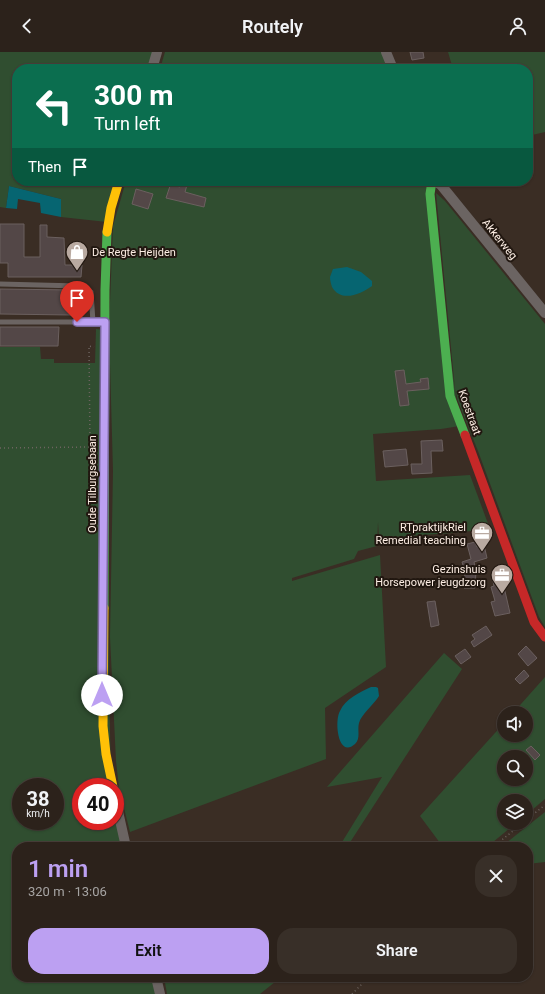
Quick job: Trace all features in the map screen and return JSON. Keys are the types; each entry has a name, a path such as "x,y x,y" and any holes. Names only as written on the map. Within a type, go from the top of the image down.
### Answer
{"street":[{"path":"153,64 156,52"},
{"path":"386,52 391,64"},
{"name":"Oude Tilburgsebaan","path":"111,778 102,726 105,322 106,240 111,208 118,186"},
{"name":"Koestraat","path":"432,186 430,194 450,396 468,440 529,610 534,622 545,637"},
{"name":"Akkerweg","path":"441,186 545,313"},
{"path":"122,830 125,842"},
{"path":"157,982 160,994"}],"lane":[{"path":"0,284 78,286 91,292 93,322"},
{"path":"0,322 105,322"}],"path":[{"path":"0,448 90,447 89,346 105,347"},
{"path":"533,814 545,805"},
{"path":"499,842 514,830"},
{"path":"352,994 364,982"}],"green space":[{"path":"0,52 155,52 151,64 12,64 12,186 116,186 107,222 61,217 61,199 9,186 6,208 0,207"},
{"path":"165,52 382,52 387,64 161,64"},
{"path":"448,52 545,52 545,132 533,135 533,64 452,64"},
{"path":"125,186 428,186 460,426 441,429 373,434 376,481 470,475 490,529 379,538 378,522 377,546 358,551 354,559 292,578 292,581 380,555 386,667 325,708 326,759 130,832 124,808 124,778 118,778 116,761 110,637 113,471 109,328 113,226"},
{"path":"436,193 445,201 545,324 545,627 539,617 458,401 455,389"},
{"path":"96,329 103,330 111,778 72,778 72,830 120,830 123,842 12,842 12,982 155,982 158,994 0,994 0,347 40,347 41,359 54,359 54,363 95,363"},
{"path":"444,653 462,669 350,842 342,842 382,777 327,787"},
{"path":"545,677 545,799 533,809 533,794 497,794 497,830 508,830 493,842 439,842 420,816 497,731 497,742 533,742 533,706 519,706"},
{"path":"545,812 545,862 533,863 533,842 507,842 522,830 533,830 533,822"},
{"path":"165,982 275,982 260,994 167,994"}],"water":[{"path":"9,186 61,199 61,217 41,213 40,203 18,199 17,209 6,208"},
{"path":"347,267 361,272 372,281 372,286 351,296 340,295 336,292 332,287 330,279 333,269"},
{"path":"371,687 378,688 379,696 360,720 357,742 349,747 345,747 341,743 338,730 337,722 340,711 349,699"}],"building":[{"path":"410,52 423,52 424,58 412,60"},
{"path":"170,186 187,186 185,192 206,198 204,207 166,198"},
{"path":"136,189 153,194 148,209 132,204"},
{"path":"0,224 24,224 24,257 40,257 40,225 47,225 47,237 64,238 65,265 82,265 81,277 8,277 8,263 0,263"},
{"path":"0,289 72,290 72,315 0,314"},
{"path":"0,327 59,327 58,346 0,346"},
{"path":"404,370 406,384 421,382 420,379 428,378 429,389 407,391 409,405 400,406 395,371"},
{"path":"442,440 443,451 431,451 432,473 412,474 411,464 422,464 421,441"},
{"path":"406,449 408,465 385,467 383,451"},
{"path":"475,542 477,547 484,545 487,558 474,562 476,571 475,588 464,588 465,572 462,562 471,559 467,544"},
{"path":"501,574 510,613 495,616 491,602 495,601 491,587 494,586 492,576"},
{"path":"435,601 439,625 431,627 427,602"},
{"path":"486,626 492,635 474,647 471,642 475,639 472,635"},
{"path":"526,646 537,658 528,666 518,654"},
{"path":"465,649 471,657 461,664 455,656"},
{"path":"524,670 529,676 520,684 515,679"},
{"path":"531,746 540,755 535,760 533,758 533,750 526,750"}],"traffic: fast":[{"path":"431,186 430,194 450,396 465,435"},
{"path":"104,608 105,290 107,232"}],"traffic: slow":[{"path":"107,232 111,208 118,186"},
{"path":"104,608 103,726 106,754 111,778"}],"traffic: jam":[{"path":"465,435 534,622 545,637"}],"place":[{"name":"De Regte Heijden","path":"77,272"},
{"name":"RTpraktijkRiel Remedial teaching","path":"482,552"},
{"name":"Gezinshuis Horsepower jeugdzorg","path":"502,594"}],"route":[{"path":"77,322 105,322 102,695"}]}
